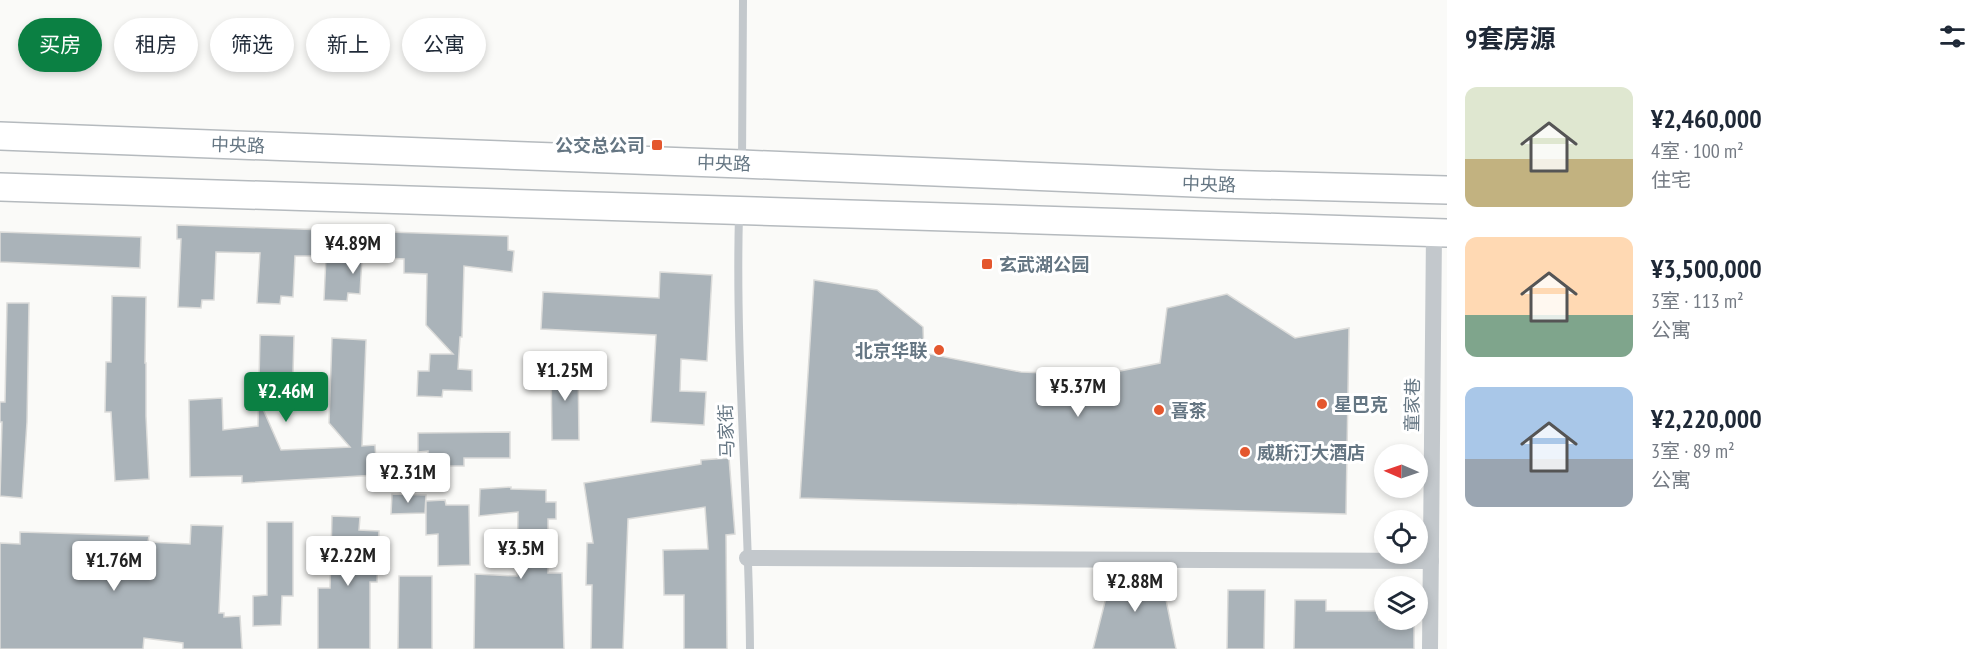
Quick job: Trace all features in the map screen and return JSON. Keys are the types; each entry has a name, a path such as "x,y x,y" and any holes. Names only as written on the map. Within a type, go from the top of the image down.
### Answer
{"main road":[{"name":"中央路","path":"0,136 1218,184 1447,190"},
{"path":"0,187 1440,233"}],"street":[{"name":"童家巷","path":"1430,649 1440,233"},
{"path":"747,558 1431,561"}],"lane":[{"path":"742,164 743,0"},
{"name":"马家街","path":"739,211 738,272 750,649"}],"building":[{"path":"177,225 508,236 508,250 514,251 512,272 464,266 462,337 460,337 458,369 472,370 472,391 443,390 442,397 417,396 418,371 429,371 430,354 453,354 426,325 427,274 404,273 404,259 362,257 360,294 348,293 347,301 324,300 326,256 295,256 293,297 281,296 280,304 257,303 260,253 216,252 214,300 202,300 201,308 178,307 181,239 177,239"},
{"path":"0,232 141,237 140,268 0,262"},
{"path":"660,272 712,275 707,361 681,359 680,391 706,392 704,425 651,422 656,335 541,329 543,292 659,298"},
{"path":"814,280 877,290 923,327 924,353 1021,372 1100,375 1160,363 1167,308 1227,294 1295,338 1349,328 1346,514 800,498"},
{"path":"112,296 146,297 145,363 149,479 115,481 111,412 105,412 106,362 111,362"},
{"path":"7,303 29,303 27,422 22,498 0,496 2,422 0,422 0,402 5,402"},
{"path":"260,335 294,336 292,410 263,409 281,450 350,447 329,423 332,338 366,340 362,446 375,445 377,475 242,483 242,476 190,477 189,400 222,398 223,430 258,426"},
{"path":"551,364 578,364 579,440 552,440"},
{"path":"510,432 510,458 464,458 464,466 428,466 428,451 418,452 418,433"},
{"path":"729,458 735,534 726,535 727,649 684,649 684,595 664,595 663,550 708,549 705,507 628,519 623,649 591,649 592,585 586,585 587,543 593,543 584,483 701,464 701,460"},
{"path":"511,487 511,489 546,490 546,502 556,502 556,519 548,519 548,573 562,573 564,649 474,649 475,574 517,576 518,512 479,516 480,489"},
{"path":"392,494 426,495 425,513 391,514"},
{"path":"445,500 446,505 469,505 470,565 438,566 438,534 426,535 426,501"},
{"path":"332,516 360,517 359,530 379,531 377,582 370,582 370,649 318,649 318,588 330,588"},
{"path":"267,522 293,522 293,596 282,596 281,625 253,626 253,596 267,595"},
{"path":"191,525 223,526 219,613 224,613 224,617 240,616 242,649 183,649 183,643 144,638 143,649 0,649 0,543 20,544 20,532 149,536 148,542 190,544"},
{"path":"1113,570 1160,570 1176,649 1093,649"},
{"path":"399,576 432,576 432,649 398,649"},
{"path":"1228,590 1265,590 1264,649 1227,649"},
{"path":"1295,600 1326,600 1326,611 1374,611 1374,630 1414,630 1414,649 1294,649"}],"place":[{"name":"公交总公司","path":"657,145"},
{"name":"玄武湖公园","path":"987,264"},
{"name":"北京华联","path":"939,350"},
{"name":"星巴克","path":"1322,404"},
{"name":"喜茶","path":"1159,410"},
{"name":"威斯汀大酒店","path":"1245,452"}]}
